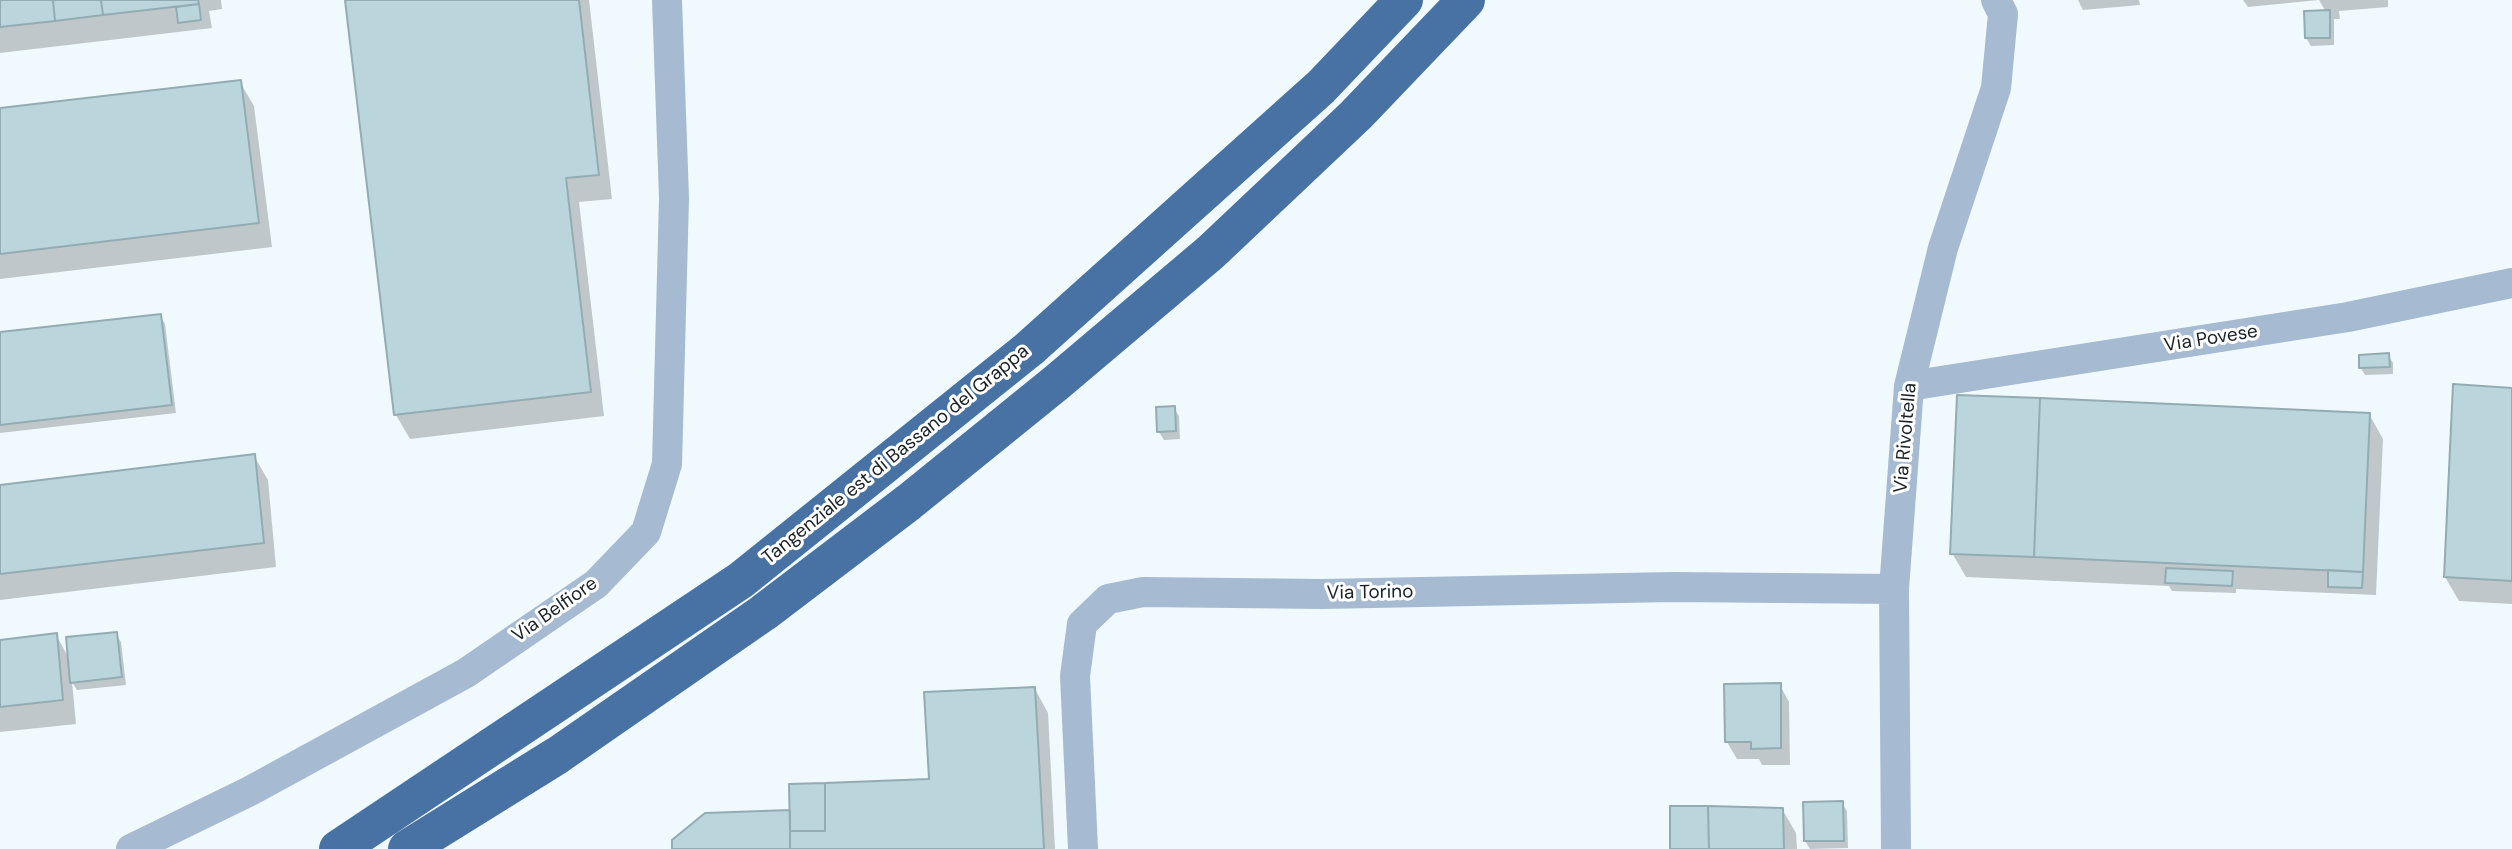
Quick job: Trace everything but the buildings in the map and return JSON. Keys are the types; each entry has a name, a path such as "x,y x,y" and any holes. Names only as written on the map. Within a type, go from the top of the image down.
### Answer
{"highway":[{"name":"Tangenziale est di Bassano del Grappa","path":"338,849 741,580 1029,349 1321,87 1404,0"},
{"name":"Tangenziale est di Bassano del Grappa","path":"407,849 558,755 763,613 909,502 1211,252 1356,115 1466,0"}],"street":[{"name":"Via Belfiore","path":"131,849 250,791 466,673 596,584 646,532 667,464 674,198 667,0"},
{"name":"Via Rivoltella","path":"1896,849 1895,589 1909,386 1943,248 1996,88 2003,14 1996,0"},
{"name":"Via Povese","path":"1909,386 2348,317 2512,283"},
{"name":"Via Torino","path":"1083,849 1075,676 1082,624 1108,599 1143,592 1323,594 1672,587 1895,589"}]}
